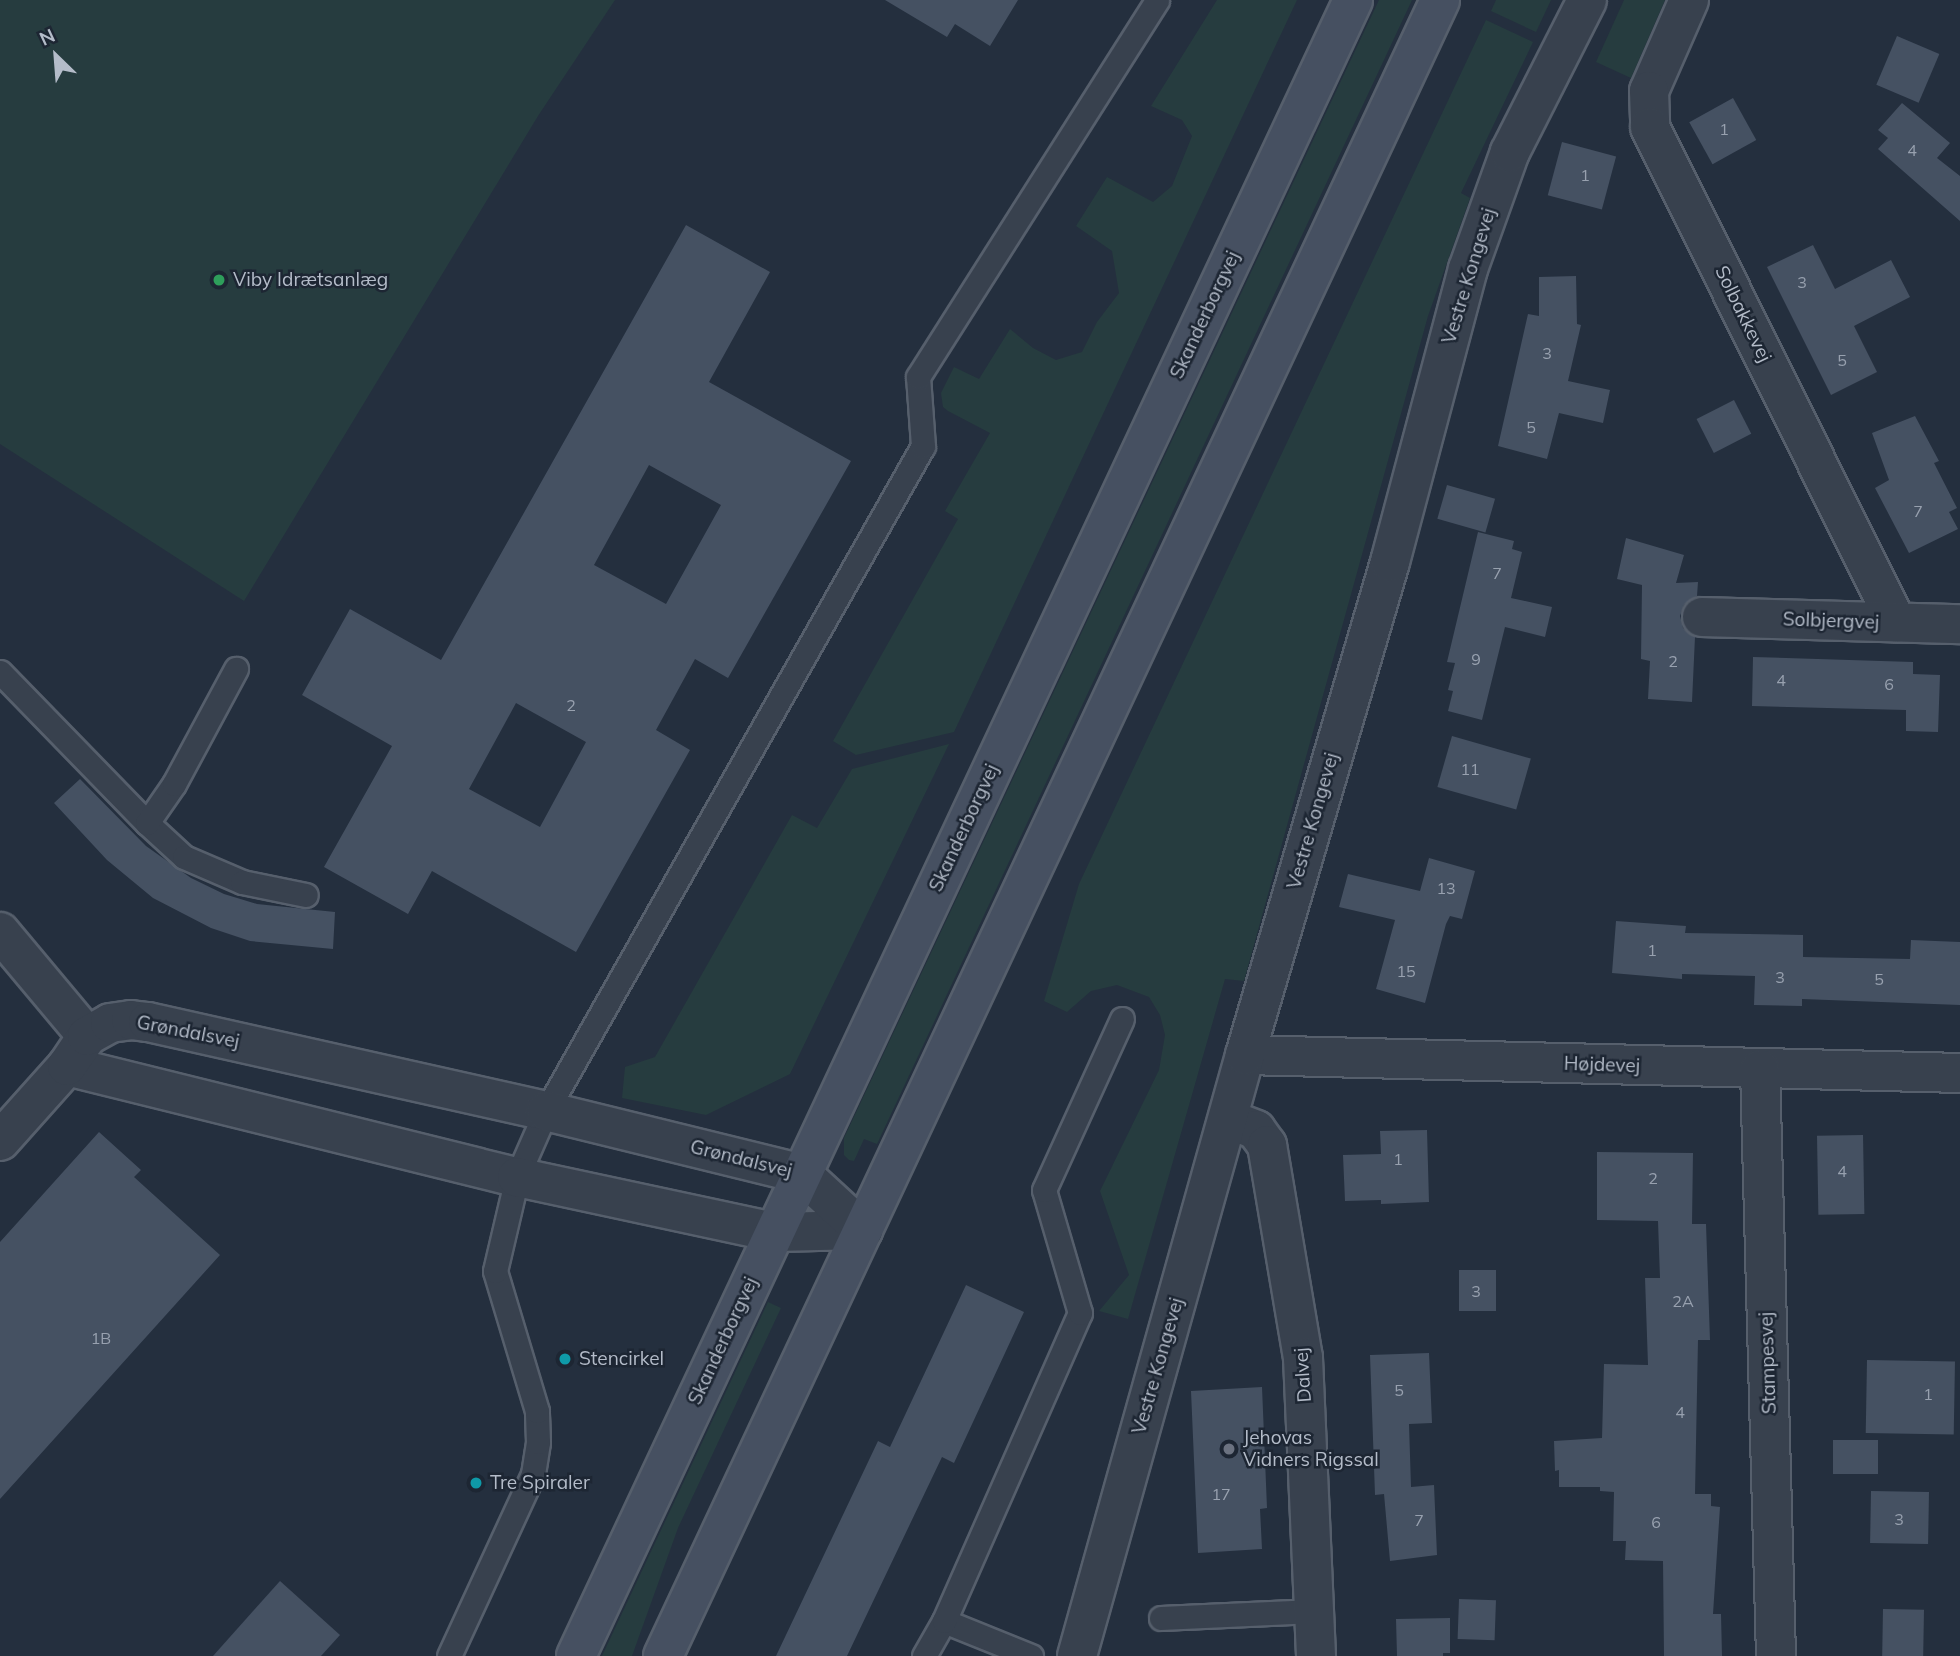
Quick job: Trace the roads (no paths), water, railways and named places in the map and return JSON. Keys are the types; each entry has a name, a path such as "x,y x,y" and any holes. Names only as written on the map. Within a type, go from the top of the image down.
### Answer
{"main road":[{"name":"Skanderborgvej","path":"576,1656 1353,0"},
{"path":"663,1656 863,1230 966,1003 1440,0"}],"street":[{"name":"Vestre Kongevej","path":"1077,1656 1245,1055 1390,562 1468,269 1510,152 1587,0"},
{"name":"Solbakkevej","path":"1689,0 1649,91 1650,127 1896,622"},
{"name":"Solbjergvej","path":"1702,617 1960,624"},
{"path":"0,932 77,1051 517,1177 774,1232 863,1230"},
{"name":"Grøndalsvej","path":"0,1141 77,1051 110,1023 131,1020 546,1111 802,1174 863,1230"},
{"name":"Højdevej","path":"1245,1055 1960,1073"},
{"name":"Stampesvej","path":"1760,1069 1776,1656"},
{"name":"Dalvej","path":"1228,1119 1256,1130 1267,1144 1303,1358 1316,1656"}],"lane":[{"path":"449,1656 533,1474 538,1442 537,1411 495,1271 517,1177 546,1111 923,446 918,377 1157,0"},
{"path":"147,824 174,784 236,669"},
{"path":"0,672 147,824 184,857 242,882 306,895"},
{"path":"924,1656 944,1621 1080,1313 1044,1190 1122,1019"},
{"path":"1161,1618 1314,1611"},
{"path":"944,1621 1031,1656"}],"place":[{"name":"Viby Idrætsanlæg","path":"219,280"},
{"name":"Stencirkel","path":"565,1359"},
{"name":"Jehovas Vidners Rigssal","path":"1229,1449"},
{"name":"Tre Spiraler","path":"476,1483"}]}
